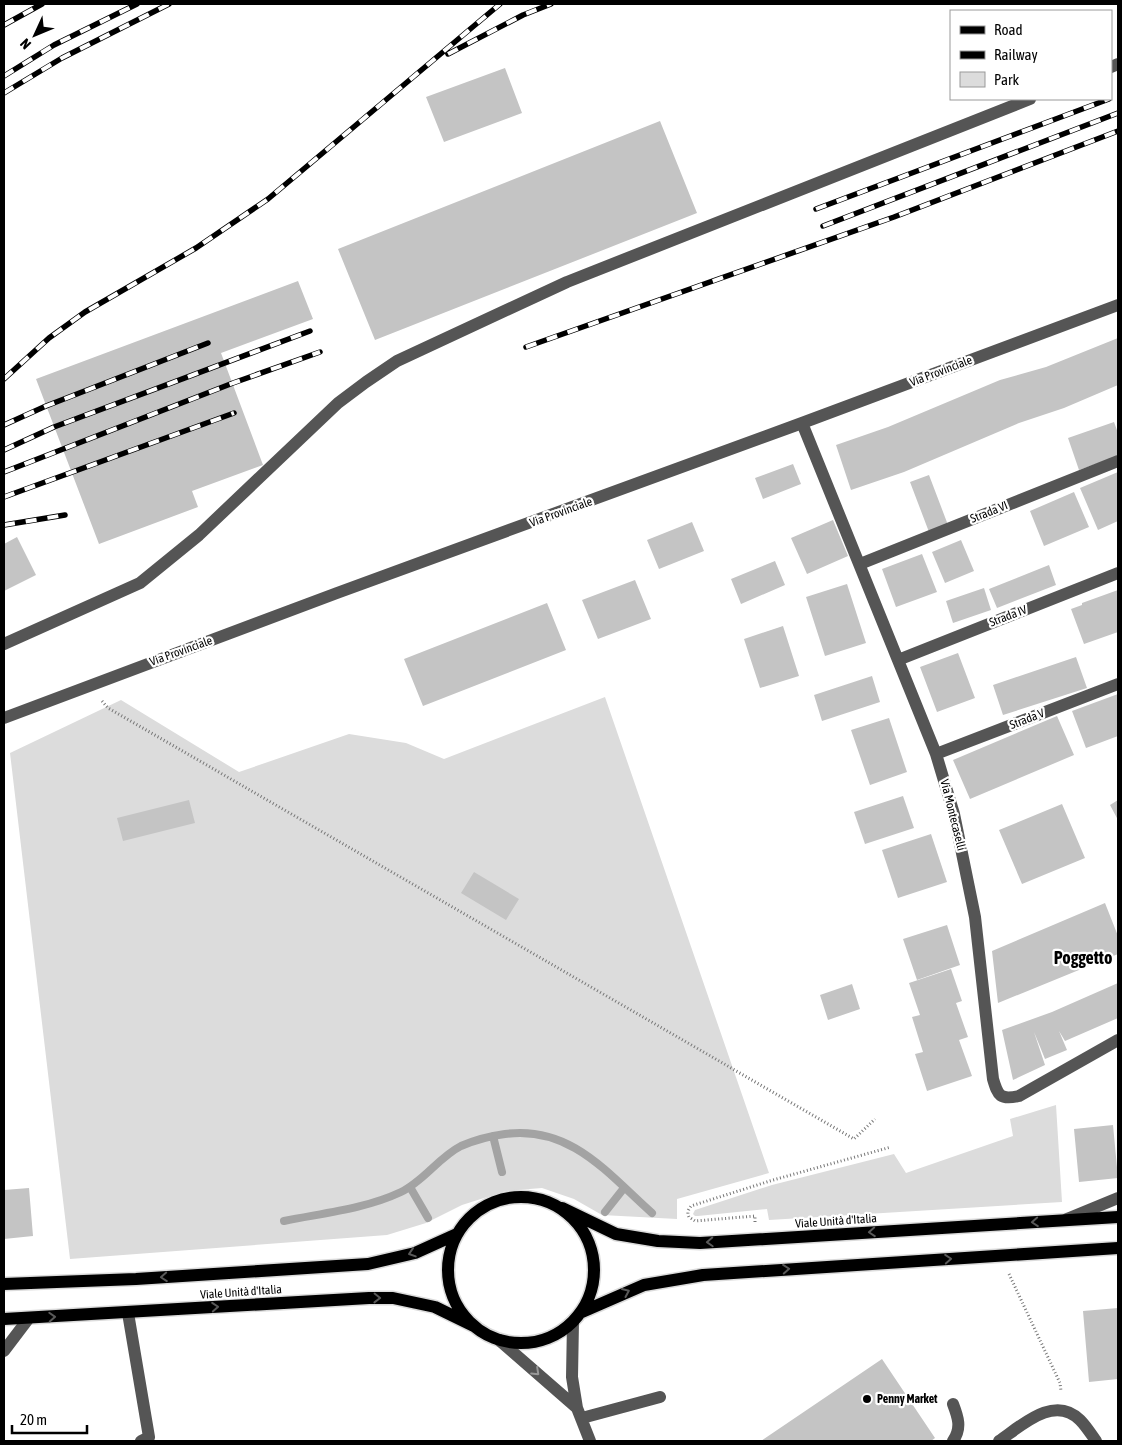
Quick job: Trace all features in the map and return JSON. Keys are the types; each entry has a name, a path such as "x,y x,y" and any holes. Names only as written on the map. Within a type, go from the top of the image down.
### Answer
{"main road":[{"name":"Viale Unità d'Italia","path":"474,1326 458,1307 449,1283 448,1258 457,1234 472,1214 493,1201 516,1196 540,1198 616,1234 658,1241 700,1243 1118,1217"},
{"name":"Viale Unità d'Italia","path":"4,1320 359,1298 392,1298 435,1306 499,1340 519,1343 538,1341 557,1334 573,1322 582,1312 592,1291 595,1268 591,1245 579,1224 562,1208"},
{"name":"Viale Unità d'Italia","path":"4,1284 136,1279 368,1264 415,1254 457,1234"},
{"name":"Viale Unità d'Italia","path":"582,1312 644,1285 703,1274 1118,1248"}],"street":[{"path":"4,644 140,583 199,535 338,404 397,361 567,282 1027,100"},
{"name":"Via Provinciale","path":"4,718 802,424 1118,305"},
{"name":"Via Montecaselli","path":"802,424 936,754 954,814 975,917 993,1079 996,1091 1001,1096 1009,1098 1019,1096 1118,1040"},
{"name":"Strada VI","path":"860,564 1118,461"},
{"name":"Strada IV","path":"898,660 1118,573"},
{"name":"Strada V","path":"936,754 1118,684"},
{"path":"1065,1220 1118,1198"},
{"path":"128,1312 149,1437 141,1441"},
{"path":"4,1351 29,1318"},
{"path":"573,1322 572,1378 579,1413 590,1441"},
{"path":"499,1340 579,1413"},
{"path":"579,1413 660,1397"},
{"path":"953,1404 959,1427 954,1441"},
{"path":"999,1441 1042,1413 1052,1409 1064,1410 1080,1420 1096,1441"}],"path":[{"path":"90,685 108,708 854,1139 875,1119"},
{"path":"756,1239 755,1216 695,1221 689,1218 688,1209 692,1206 773,1180 891,1147"},
{"path":"999,1256 1060,1383 1064,1410"}],"green space":[{"path":"605,697 769,1173 677,1199 677,1219 602,1215 574,1199 542,1188 506,1191 462,1205 426,1223 387,1235 70,1259 10,753 121,700 239,772 349,734 406,743 444,759"},
{"path":"1056,1105 1062,1202 769,1220 767,1209 698,1216 693,1214 695,1210 772,1185 894,1154 906,1173 1013,1136 1010,1119"}],"building":[{"path":"505,68 522,113 444,142 426,97"},
{"path":"660,121 697,213 375,340 338,249"},
{"path":"298,281 313,319 221,353 263,465 192,491 198,507 99,544 36,379"},
{"path":"1118,338 1118,385 1064,408 1019,423 904,472 851,490 836,445 888,427 1000,380 1046,367"},
{"path":"1114,422 1118,433 1118,456 1079,470 1068,438"},
{"path":"793,464 801,484 763,499 755,478"},
{"path":"1118,472 1118,521 1098,530 1080,488"},
{"path":"929,475 948,525 929,532 910,482"},
{"path":"1074,492 1089,527 1044,546 1030,511"},
{"path":"833,520 848,556 807,574 791,538"},
{"path":"692,522 704,551 659,569 647,540"},
{"path":"17,537 36,575 4,591 4,544"},
{"path":"961,540 974,571 945,583 932,552"},
{"path":"922,554 937,592 896,607 882,569"},
{"path":"775,561 785,585 741,604 731,579"},
{"path":"1049,565 1056,585 997,608 989,589"},
{"path":"635,580 651,619 598,639 582,600"},
{"path":"847,584 866,643 825,656 806,597"},
{"path":"984,588 991,610 953,623 946,601"},
{"path":"1118,590 1118,632 1084,644 1071,609"},
{"path":"547,603 566,650 423,706 404,659"},
{"path":"783,626 799,676 760,688 744,639"},
{"path":"958,653 975,698 937,712 920,667"},
{"path":"1076,657 1087,688 1003,715 993,685"},
{"path":"872,676 880,702 822,721 814,695"},
{"path":"1118,694 1118,736 1086,748 1072,711"},
{"path":"1057,716 1074,755 970,799 953,760"},
{"path":"889,718 907,772 870,785 851,730"},
{"path":"903,796 914,828 865,844 854,812"},
{"path":"189,800 195,823 123,841 117,818"},
{"path":"1118,800 1118,820 1110,805"},
{"path":"1062,804 1085,858 1022,884 999,830"},
{"path":"931,834 947,882 898,898 882,850"},
{"path":"474,872 519,899 506,920 461,893"},
{"path":"1105,903 1118,936 1118,954 998,1003 992,951"},
{"path":"947,925 960,965 917,980 903,939"},
{"path":"951,969 962,1001 956,1003 968,1037 959,1040 972,1076 927,1091 915,1054 923,1052 912,1017 920,1015 909,983"},
{"path":"1118,983 1118,1018 1065,1041 1059,1031 1067,1050 1045,1059 1034,1032 1045,1065 1013,1080 1002,1030 1052,1012"},
{"path":"852,984 860,1009 828,1020 820,995"},
{"path":"1113,1125 1118,1178 1079,1182 1074,1129"},
{"path":"29,1188 33,1236 4,1239 4,1190"},
{"path":"1118,1308 1118,1379 1089,1382 1083,1311"},
{"name":"Penny Market","path":"882,1359 935,1438 931,1441 761,1441"}],"waterway":[{"path":"284,1221 344,1210 387,1198 409,1187 461,1146 494,1136 528,1133 550,1137 569,1145 587,1156 604,1168 652,1213"},
{"path":"493,1136 502,1172"},
{"path":"410,1187 428,1218"},
{"path":"605,1212 624,1188"}],"railway":[{"path":"4,25 42,4"},
{"path":"4,76 54,45 137,4"},
{"path":"4,93 62,58 169,4"},
{"path":"4,379 49,338 85,312 196,248 268,199 500,4"},
{"path":"448,54 523,15 551,4"},
{"path":"816,209 1106,100"},
{"path":"823,226 1118,113"},
{"path":"526,347 894,217 1118,131"},
{"path":"4,450 54,427 310,331"},
{"path":"4,425 46,406 208,343"},
{"path":"4,472 233,383 320,352"},
{"path":"4,497 234,413"},
{"path":"4,525 65,515"}],"place":[{"name":"Penny Market","path":"867,1399"}],"district":[{"name":"Poggetto","path":"1083,958"}]}
